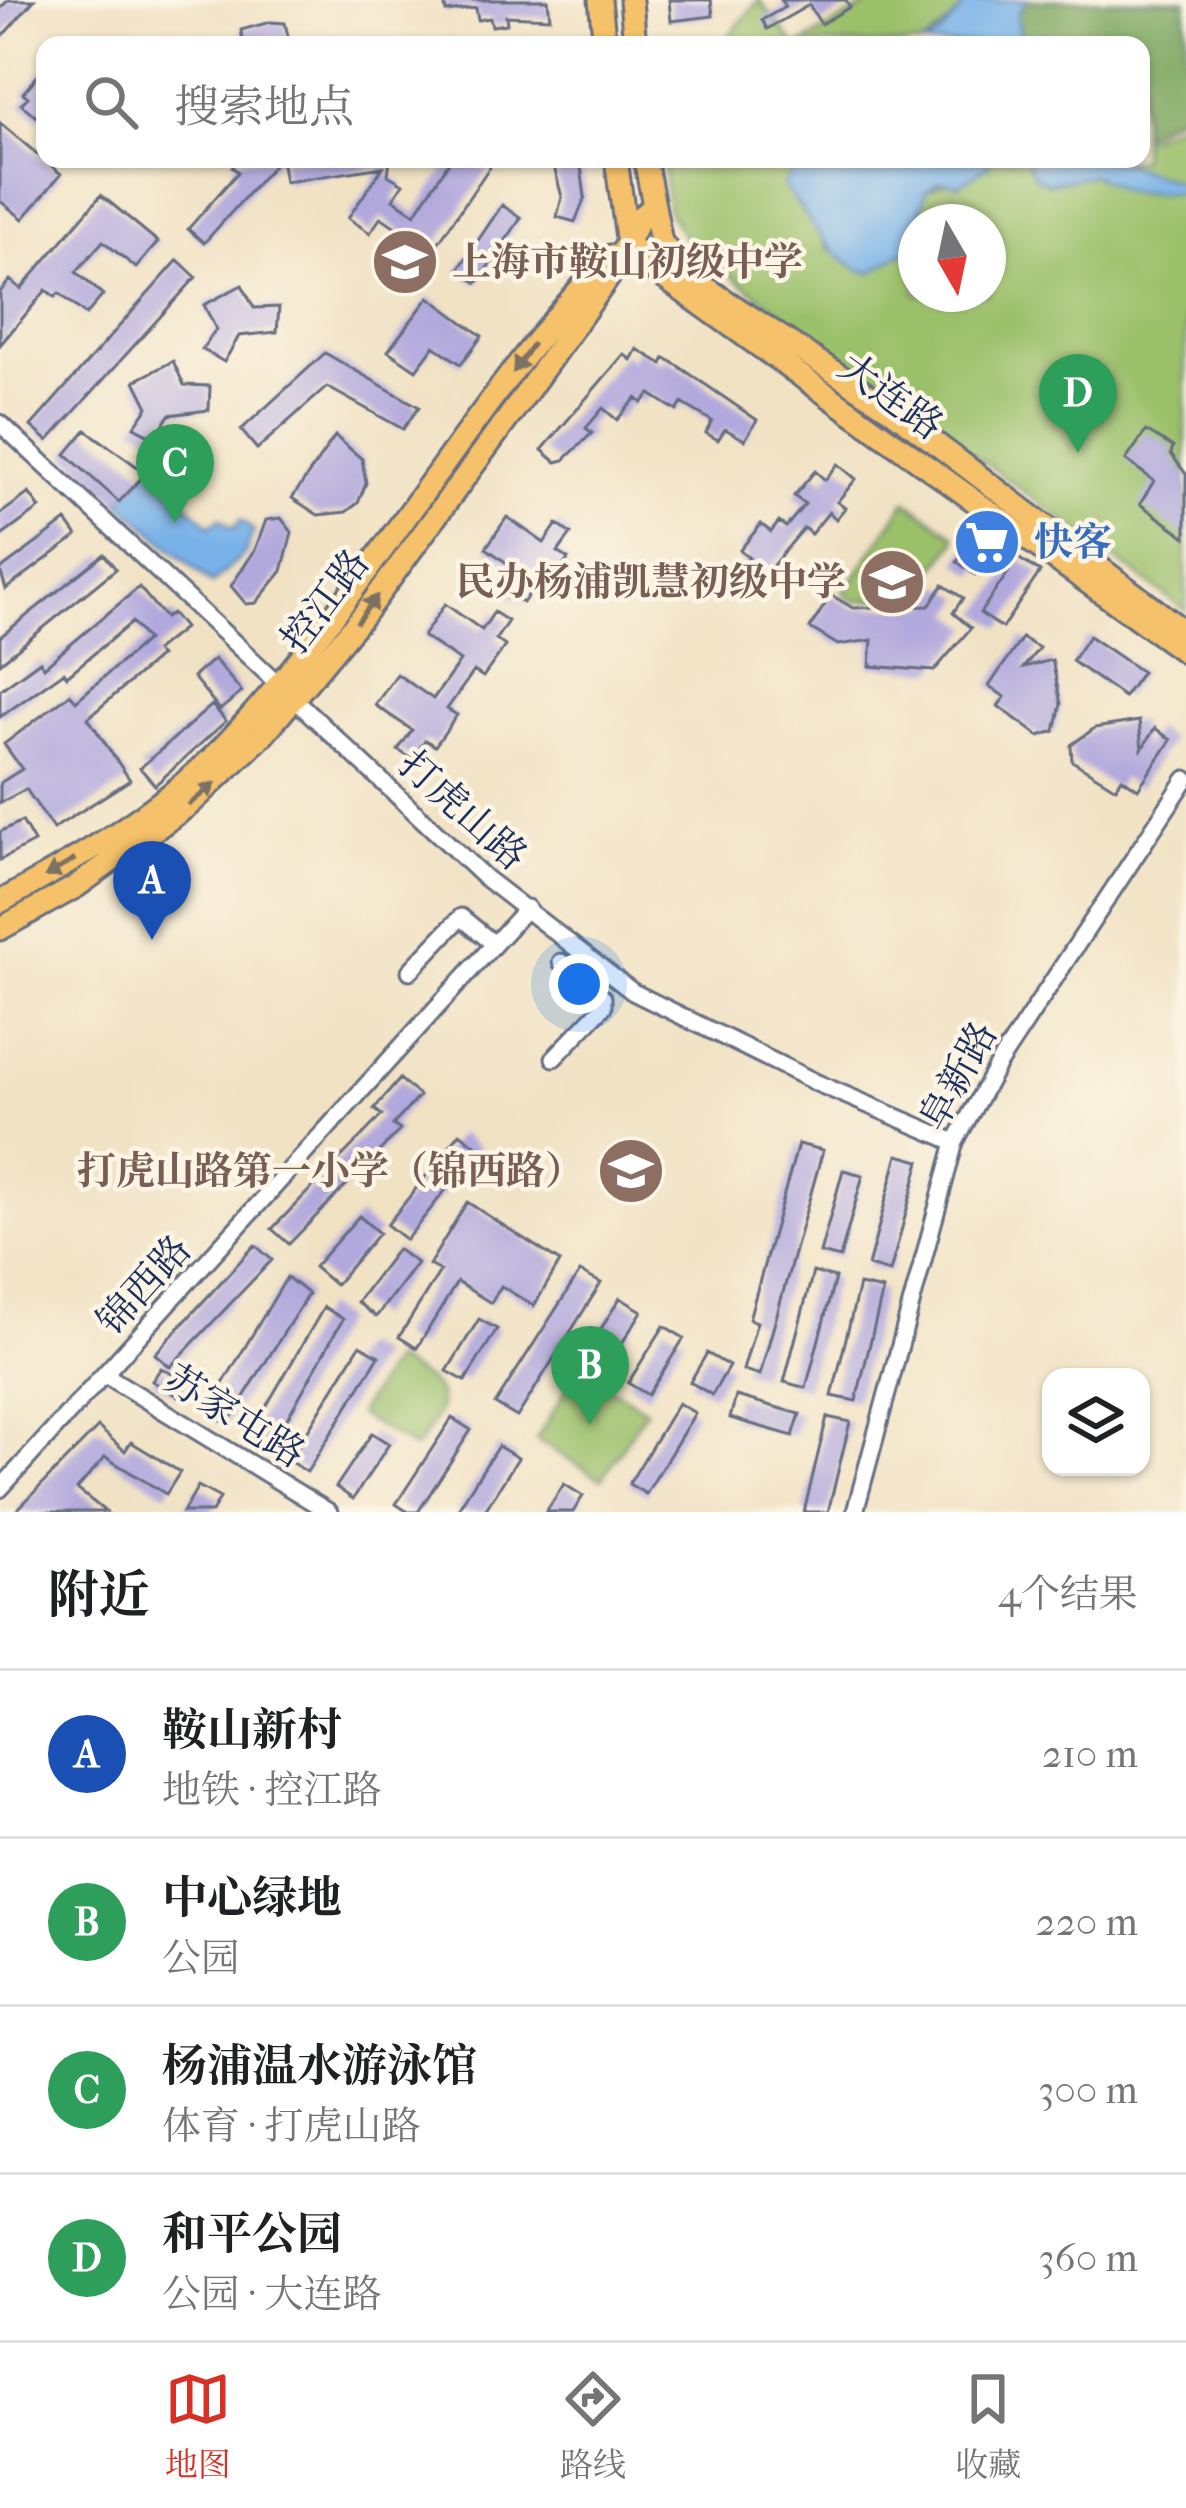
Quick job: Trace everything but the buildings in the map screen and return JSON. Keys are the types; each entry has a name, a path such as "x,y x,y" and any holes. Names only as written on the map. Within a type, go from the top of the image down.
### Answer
{"main road":[{"path":"600,0 604,36"},
{"path":"631,0 634,36"},
{"path":"617,168 627,238"},
{"name":"大连路","path":"646,168 661,242 688,276 889,408 1186,633"},
{"name":"控江路","path":"0,902 136,820 224,746 319,637 538,336 651,208"},
{"name":"控江路","path":"0,929 76,886 190,804 294,700 544,368 608,278 627,238"},
{"name":"大连路","path":"627,238 657,275 1186,652"}],"street":[{"name":"打虎山路","path":"0,423 485,878 633,992 817,1083 955,1142"},
{"name":"阜新路","path":"855,1512 955,1142 998,1064 1186,779"},
{"name":"锦西路","path":"0,1490 527,908"},
{"path":"410,971 460,917 494,944"},
{"path":"554,1058 603,1007 603,998 561,962"},
{"name":"苏家屯路","path":"107,1376 329,1512"}],"green space":[{"path":"759,0 788,36 729,36"},
{"path":"877,0 975,0 933,36 815,36"},
{"path":"1027,0 1186,0 1186,111 1150,130 1150,36 1023,36 1017,14"},
{"path":"1186,120 1186,185 1128,168 1150,168 1150,135"},
{"path":"664,168 793,168 784,186 821,231 827,249 898,247 898,312 1006,312 1006,204 921,204 925,191 982,168 1030,168 1035,177 1049,183 1092,175 1125,191 1186,194 1186,611 688,244 667,209"},
{"path":"906,501 955,535 955,542 913,598 853,601 843,594"},
{"path":"393,1360 426,1380 440,1396 436,1417 415,1449 358,1414"},
{"path":"579,1368 646,1410 602,1479 536,1440"}],"water":[{"path":"1027,0 1017,15 1023,36 938,36 968,1"},
{"path":"793,168 984,168 959,185 940,181 926,191 923,204 898,204 898,255 870,273 831,248 783,186"},
{"path":"1030,168 1138,168 1186,185 1186,194 1125,191 1092,175 1049,183 1035,177"},
{"path":"149,470 211,526 220,518 233,529 241,520 254,531 245,553 212,584 119,502"}],"place":[{"name":"上海市鞍山初级中学","path":"405,262"},
{"name":"和平公园","path":"1078,453"},
{"name":"杨浦温水游泳馆","path":"175,523"},
{"name":"快客","path":"987,542"},
{"name":"民办杨浦凯慧初级中学","path":"892,582"},
{"name":"鞍山新村","path":"152,940"},
{"name":"打虎山路第一小学（锦西路）","path":"631,1171"},
{"name":"中心绿地","path":"590,1425"}]}
